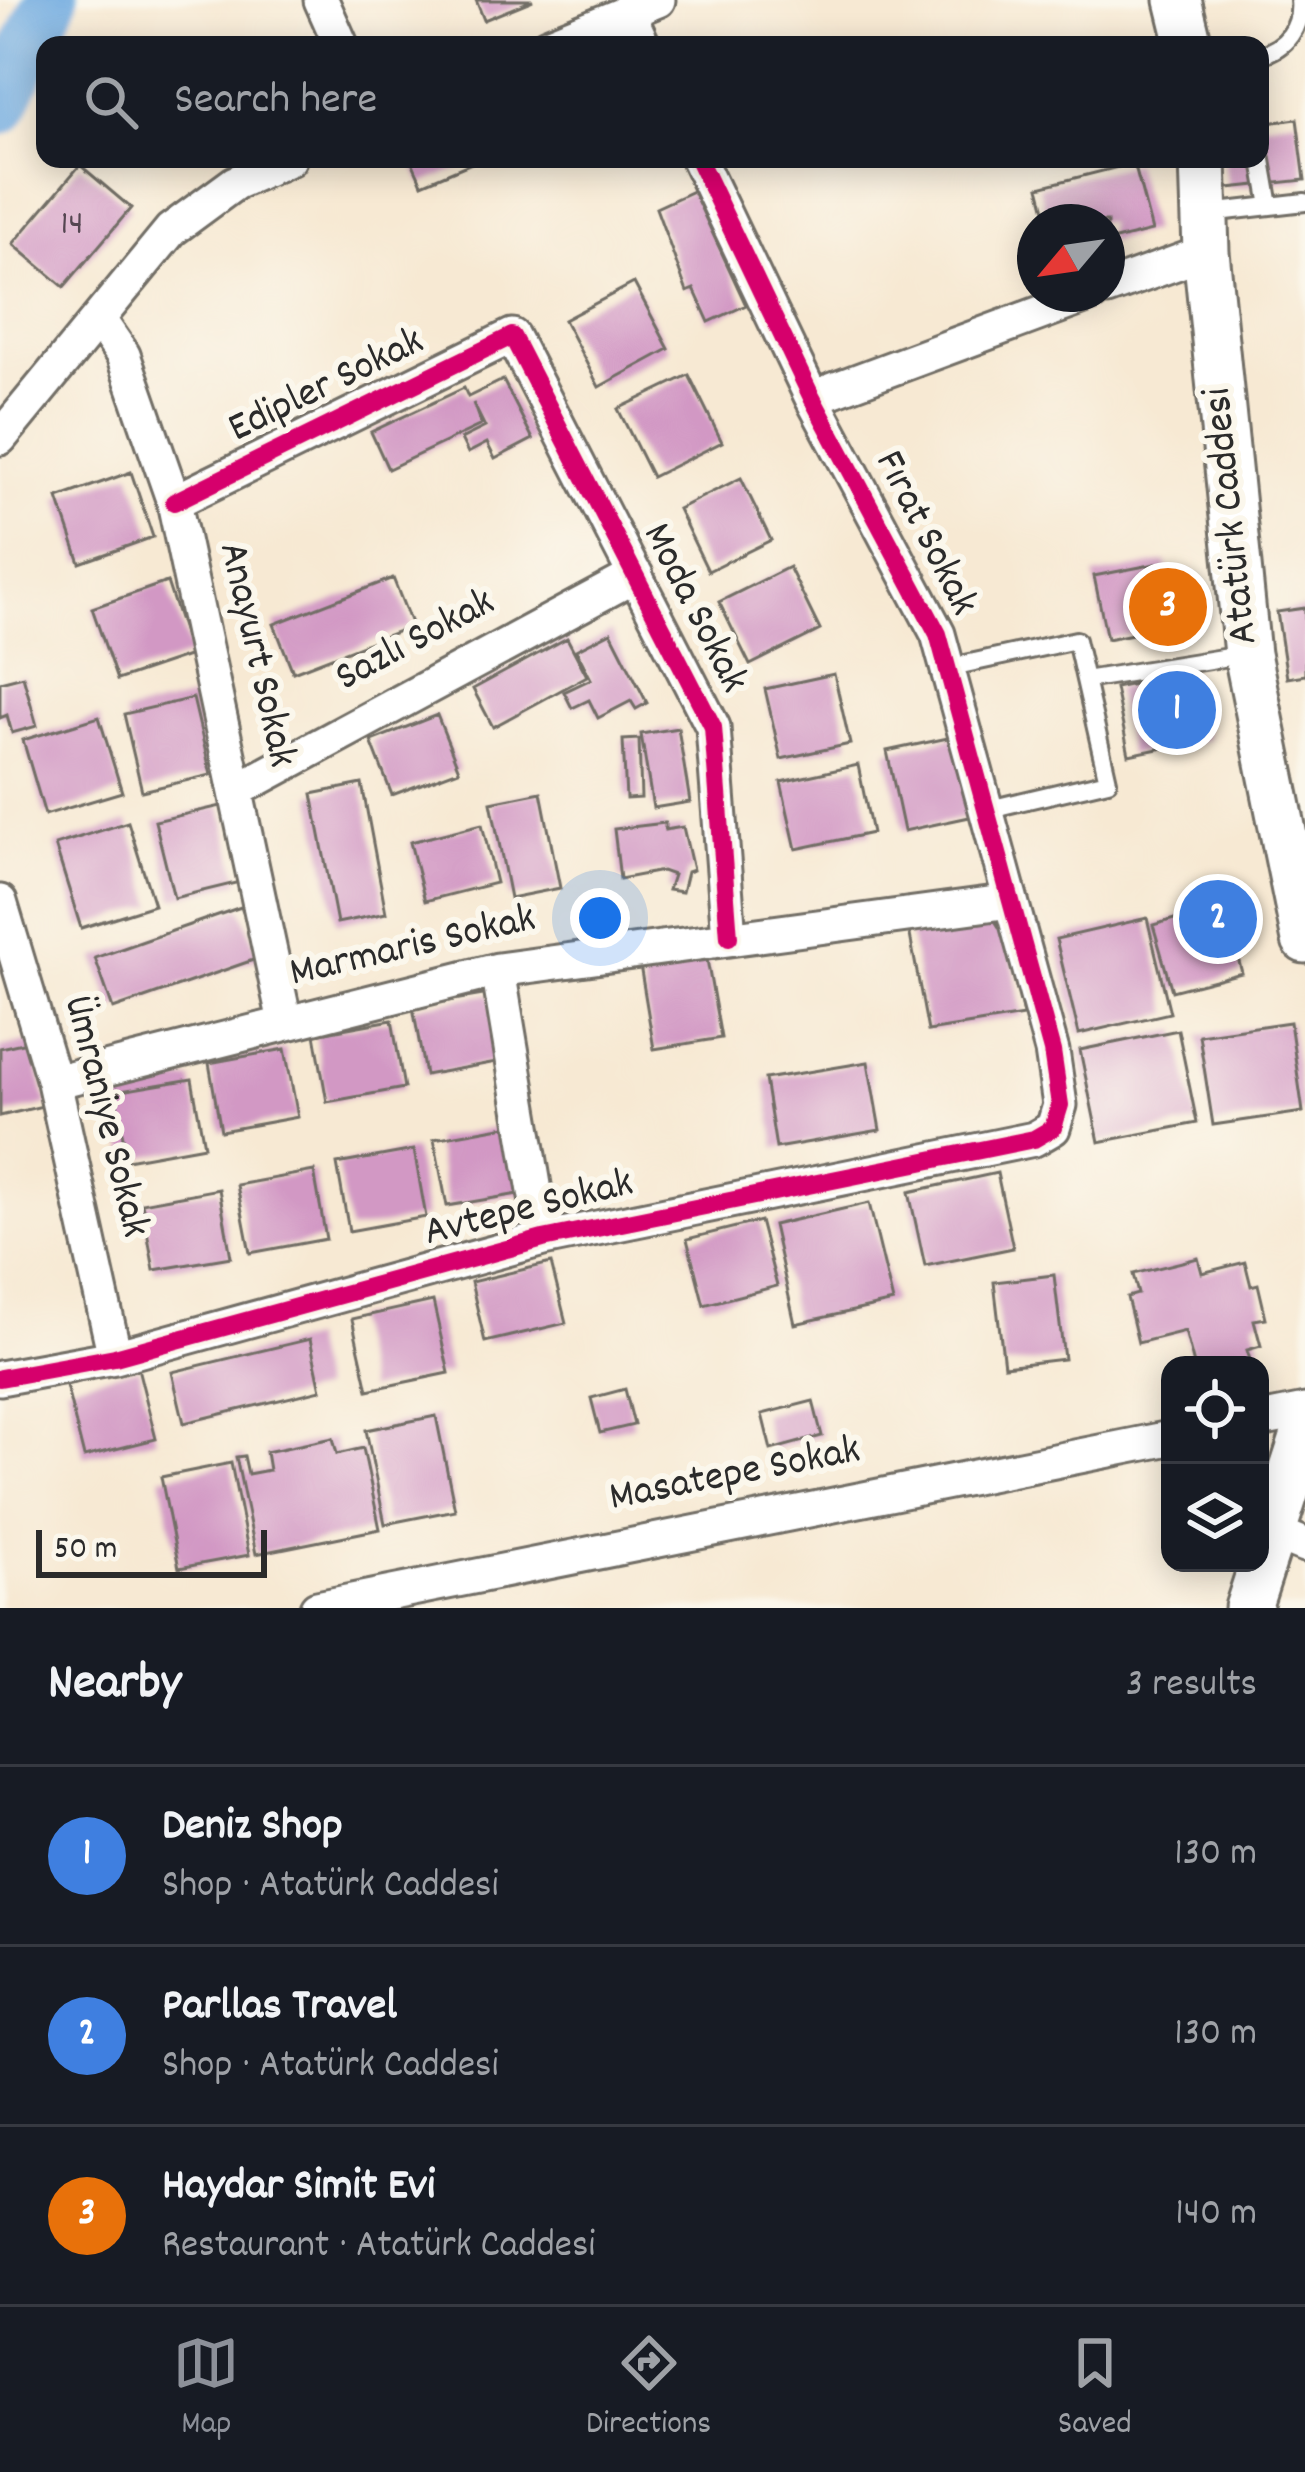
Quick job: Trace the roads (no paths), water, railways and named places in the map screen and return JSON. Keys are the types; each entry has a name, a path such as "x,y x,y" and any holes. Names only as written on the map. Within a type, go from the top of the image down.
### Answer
{"main road":[{"path":"1178,0 1188,36"},
{"name":"Atatürk Caddesi","path":"1203,168 1247,654 1305,940"},
{"path":"1248,1608 1288,1538 1305,1432"}],"street":[{"path":"321,0 337,36"},
{"path":"568,36 642,5 643,36"},
{"path":"0,439 171,230 235,183 269,168"},
{"name":"Fırat Sokak","path":"702,168 812,398 938,634 1052,1051 1060,1105"},
{"path":"1125,278 1206,232"},
{"path":"812,398 1044,312"},
{"name":"Anayurt Sokak","path":"99,320 123,355 174,502 239,789 285,1022"},
{"name":"Edipler Sokak","path":"174,502 512,336"},
{"name":"Moda Sokak","path":"512,336 713,727 729,937"},
{"name":"Sazlı Sokak","path":"239,789 636,575"},
{"name":"Marmaris Sokak","path":"54,1082 498,970 1011,901"},
{"name":"Ümraniye Sokak","path":"0,902 54,1082 115,1357"},
{"path":"498,970 542,1239"},
{"name":"Avtepe Sokak","path":"0,1378 115,1357 542,1239 1034,1139 1053,1127 1060,1105"},
{"path":"1269,1418 1305,1411"},
{"name":"Masatepe Sokak","path":"317,1608 1161,1440"}],"lane":[{"path":"1269,53 1291,36 1301,18 1299,0"},
{"path":"1263,168 1270,206"},
{"path":"1206,232 1270,206 1305,202"},
{"path":"947,668 1076,640 1108,781 985,810"},
{"path":"1085,680 1247,654"}],"waterway":[{"path":"0,108 51,0"}],"place":[{"name":"Haydar Simit Evi","path":"1168,607"},
{"name":"Deniz Shop","path":"1177,710"},
{"name":"Parllas Travel","path":"1218,919"}]}
